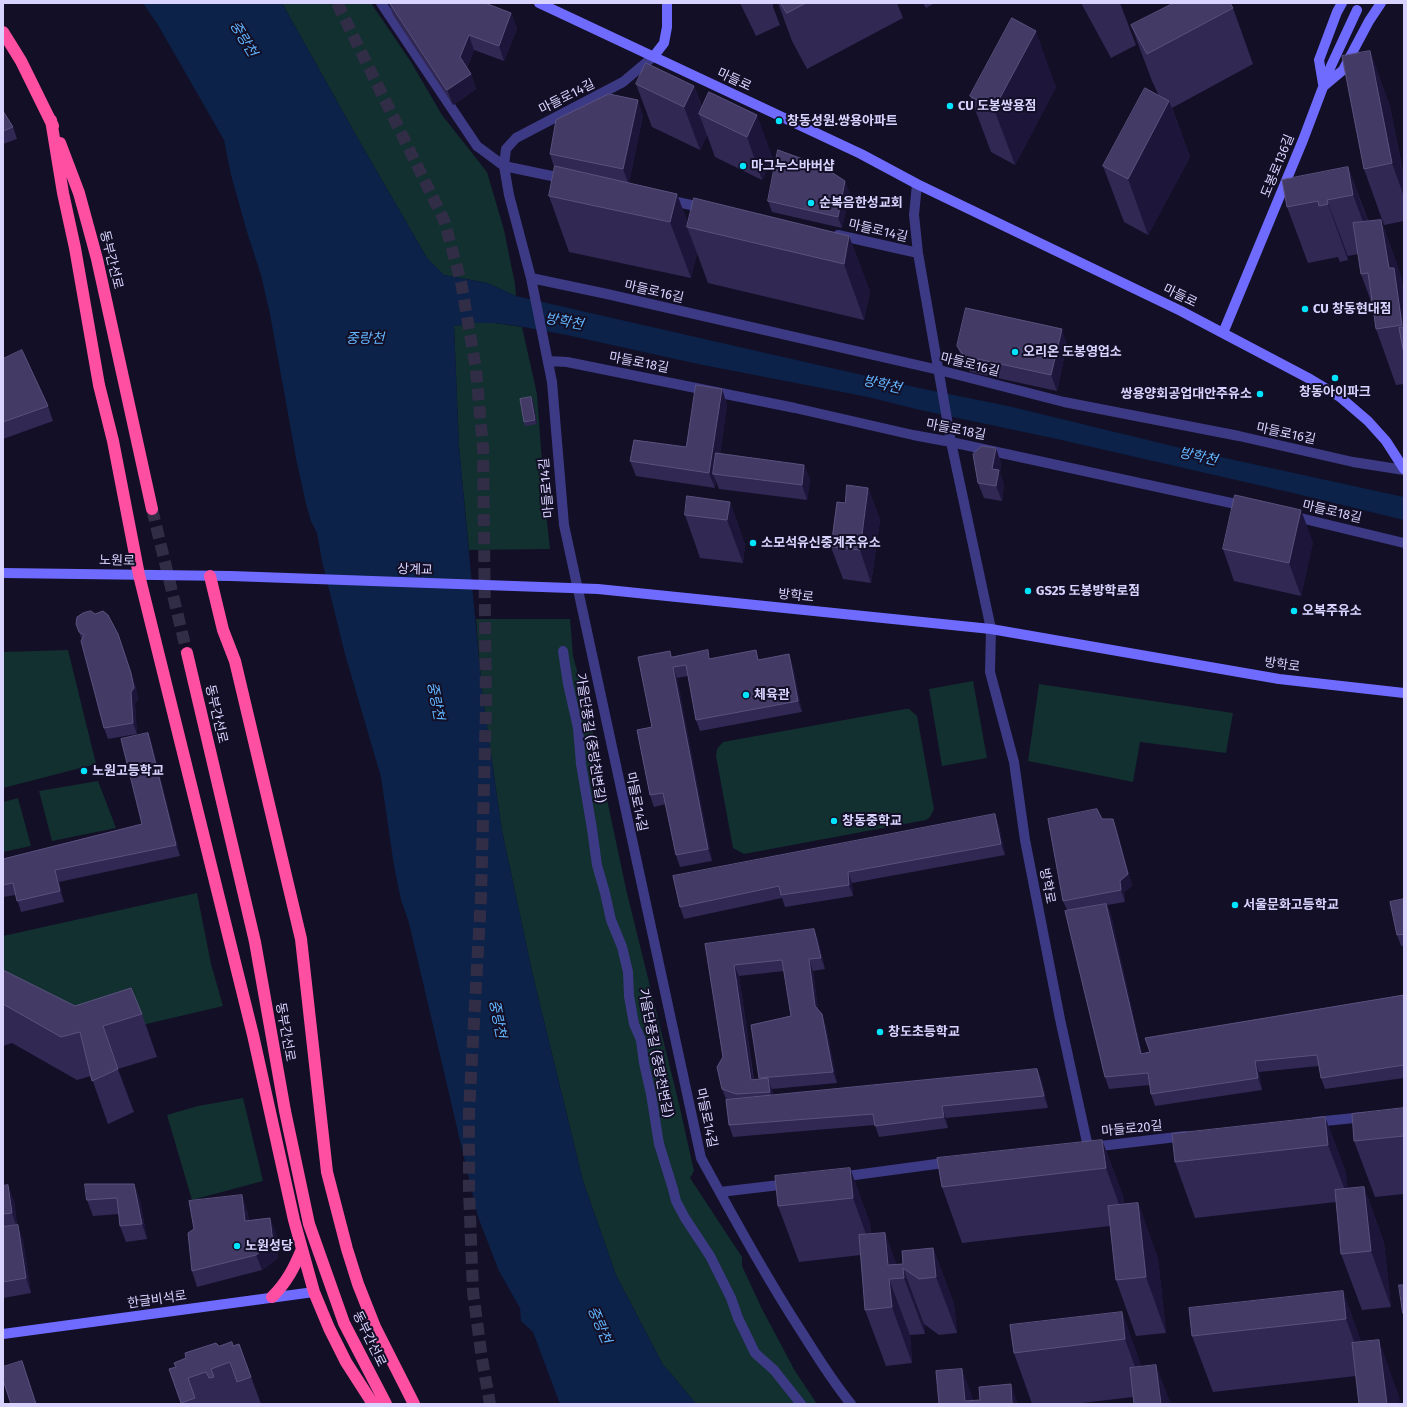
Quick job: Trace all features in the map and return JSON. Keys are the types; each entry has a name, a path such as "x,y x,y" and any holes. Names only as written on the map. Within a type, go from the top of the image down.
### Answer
{"highway":[{"name":"동부간선로","path":"3,32 21,61 51,120 80,193 95,252 152,509"},
{"path":"51,120 63,193 75,248 99,385 113,441 139,575 247,1013 294,1220 314,1292 329,1328 343,1355 373,1404"},
{"path":"210,576 223,630 235,661 301,939 327,1172 347,1249 358,1284 375,1327 414,1404"},
{"name":"동부간선로","path":"187,654 254,942 285,1111 309,1224 344,1323 386,1404"},
{"path":"272,1297 283,1286 290,1275 302,1249"}],"main road":[{"name":"마들로","path":"539,3 861,154 917,184 1223,333 1310,379 1340,397 1368,421 1386,441 1404,469"},
{"path":"654,56 664,43 667,27 667,3"},
{"path":"1342,3 1337,12 1319,60 1324,86 1343,70 1369,21 1381,3"},
{"name":"도봉로136길","path":"1223,333 1303,140 1341,42 1356,10"},
{"name":"노원로","path":"3,573 231,576"},
{"name":"상계교","path":"231,576 598,589"},
{"name":"방학로","path":"598,589 991,629 1279,679 1404,693"},
{"name":"한글비석로","path":"3,1334 314,1292"}],"street":[{"path":"381,3 477,146 504,166 579,182"},
{"name":"마들로14길","path":"654,56 623,82 516,138 506,149 504,166 509,195 532,282 552,382 564,525 701,1158 783,1304 834,1382 851,1404"},
{"path":"917,184 914,216 918,253 939,374"},
{"path":"657,198 718,210"},
{"name":"마들로14길","path":"826,233 918,253"},
{"name":"마들로16길","path":"532,282 614,296 939,374 1064,402 1239,436 1353,462 1404,469"},
{"name":"마들로18길","path":"548,361 567,362 675,383 1259,509"},
{"name":"방학로","path":"939,374 948,429 991,629 990,672 1014,762 1025,840 1084,1147"},
{"name":"마들로18길","path":"1281,514 1404,543"},
{"name":"가을단풍길 (중랑천변길)","path":"563,651 568,684 578,728 581,764 592,829 596,865 605,893 611,920 622,948 628,972 629,996 634,1024 641,1040 659,1144 676,1201 685,1218 710,1256 731,1298 738,1318 755,1353 774,1370 801,1404"},
{"path":"1308,1123 1376,1115"},
{"name":"마들로20길","path":"1084,1147 1198,1135"},
{"path":"829,1178 962,1161"},
{"path":"720,1192 798,1182"}],"green space":[{"path":"282,3 371,3 411,62 442,115 487,172 504,230 516,296 487,283 444,275 427,258"},
{"path":"474,323 494,323 522,327 537,394 550,549 469,550 459,447 454,326"},
{"path":"476,619 570,619 573,656 589,714 626,889 694,1171 690,1178 742,1257 742,1266 762,1309 795,1371 817,1404 696,1404 663,1365 616,1275 583,1181 533,976 502,831 482,691"},
{"path":"68,650 96,764 3,788 3,652"},
{"path":"973,681 987,758 942,766 929,689"},
{"path":"1039,684 1233,713 1226,753 1140,742 1133,782 1028,761"},
{"path":"909,709 917,716 934,809 930,817 926,820 744,854 733,848 716,756 717,749 723,742"},
{"path":"98,781 116,828 52,841 39,791"},
{"path":"18,798 31,846 3,852 3,802"},
{"path":"197,893 211,964 223,1006 91,1037 22,1004 3,969 3,936"},
{"path":"243,1098 263,1181 192,1200 167,1115 198,1106"}],"water":[{"name":"중랑천","path":"143,3 282,3 427,258 444,275 487,283 516,296 919,388 1008,406 1193,451 1404,497 1404,520 1293,493 1057,439 920,410 868,397 698,364 567,335 494,323 474,323 454,326 459,447 482,691 502,831 533,976 583,1181 616,1275 663,1365 696,1404 560,1404 533,1332 521,1321 520,1308 499,1271 478,1217 409,923 401,900 394,866 381,777 345,654 322,561 317,533 311,521 306,504 296,458 270,314 261,275 231,175 224,140 158,25"}],"building":[{"path":"390,3 485,3 511,13 499,46 469,35 460,57 471,74 447,90"},
{"path":"781,3 806,3 787,13"},
{"path":"1174,3 1230,3 1233,8 1147,54 1131,25"},
{"path":"1012,18 1036,31 994,109 970,96"},
{"path":"1370,51 1392,163 1364,169 1342,56"},
{"path":"646,63 694,86 684,107 636,84"},
{"path":"1145,88 1169,101 1128,179 1103,166"},
{"path":"709,92 757,115 747,137 699,114"},
{"path":"609,94 638,100 623,169 550,154 556,120"},
{"path":"3,111 13,127 3,131"},
{"name":"순복음한성교회","path":"778,150 822,166 845,181 838,217 768,201"},
{"path":"555,166 677,194 670,222 549,196"},
{"path":"1348,167 1353,195 1327,200 1328,204 1319,206 1318,201 1287,207 1282,180"},
{"path":"694,198 849,236 844,264 687,227"},
{"path":"1381,220 1389,268 1394,268 1402,325 1376,329 1368,273 1361,274 1353,223"},
{"name":"오리온 도봉영업소","path":"966,308 1062,329 1051,375 964,356 957,346"},
{"path":"1404,327 1404,354 1399,328"},
{"path":"22,350 48,406 3,422 3,359"},
{"path":"696,385 722,389 709,473 630,461 634,440 686,447"},
{"path":"531,397 535,420 524,422 520,399"},
{"path":"982,446 996,448 992,469 999,470 996,486 978,483 973,454"},
{"path":"716,453 804,465 802,485 713,474"},
{"path":"847,485 868,488 860,550 831,547 837,502 845,503"},
{"path":"1235,495 1301,510 1289,563 1223,549"},
{"path":"687,496 730,502 727,520 685,515"},
{"path":"91,611 95,614 103,611 108,615 118,634 131,673 134,688 131,692 133,723 104,728 81,641 84,635 79,632 76,624 77,617 83,613"},
{"path":"708,650 709,659 756,650 758,660 789,654 798,701 696,720 686,665 673,667 708,849 676,855 663,793 650,795 637,730 652,727 638,657 670,651 671,657"},
{"path":"148,733 176,845 55,870 60,891 17,901 13,883 3,885 3,859 142,824 121,739"},
{"path":"1097,809 1102,819 1113,819 1128,874 1120,881 1121,890 1063,901 1048,819"},
{"path":"995,814 1001,844 848,872 849,885 781,895 779,886 680,907 673,876"},
{"path":"1404,899 1404,934 1397,935 1390,902"},
{"path":"1106,904 1141,1054 1150,1052 1145,1038 1404,995 1404,1065 1321,1078 1317,1055 1255,1061 1258,1078 1151,1094 1148,1073 1105,1077 1065,911"},
{"path":"814,929 821,958 809,959 815,1006 822,1014 833,1072 759,1078 751,1025 791,1016 782,960 734,965 751,1080 768,1078 770,1092 736,1094 722,1089 717,1067 723,1057 705,944"},
{"path":"3,970 75,1006 131,988 142,1014 103,1026 118,1069 92,1081 80,1032 61,1037 3,1004"},
{"path":"1037,1069 1044,1096 942,1106 944,1117 875,1126 873,1114 729,1125 726,1100"},
{"path":"1404,1108 1404,1136 1354,1141 1352,1114"},
{"path":"1325,1117 1328,1145 1175,1162 1172,1134"},
{"path":"1102,1140 1106,1168 942,1187 937,1158"},
{"path":"850,1168 853,1198 778,1206 775,1176"},
{"path":"85,1184 134,1184 142,1224 120,1226 117,1198 87,1200"},
{"path":"8,1185 12,1213 3,1214 3,1186"},
{"path":"1364,1187 1371,1251 1341,1254 1335,1190"},
{"name":"노원성당","path":"242,1195 245,1221 270,1218 273,1243 256,1255 192,1271 188,1233 194,1229 189,1201"},
{"path":"1138,1203 1146,1277 1116,1280 1108,1206"},
{"path":"18,1225 26,1278 3,1282 3,1227"},
{"path":"885,1233 888,1265 903,1264 902,1251 933,1248 936,1277 919,1279 903,1268 904,1278 889,1279 892,1307 865,1310 859,1235"},
{"path":"1399,1285 1404,1285 1403,1313"},
{"path":"1343,1291 1346,1319 1192,1336 1189,1308"},
{"path":"1122,1312 1125,1339 1014,1353 1010,1325"},
{"path":"1379,1340 1387,1404 1359,1404 1352,1343"},
{"path":"232,1342 233,1346 239,1344 251,1377 237,1382 230,1362 211,1369 214,1377 209,1378 206,1372 188,1378 195,1398 181,1403 169,1369 176,1367 174,1363 186,1358 185,1353 216,1343 219,1346"},
{"path":"22,1361 36,1404 11,1404 3,1380 3,1367"},
{"path":"1156,1365 1161,1404 1134,1404 1130,1368"},
{"path":"962,1369 965,1401 980,1400 979,1387 1011,1384 1012,1404 939,1404 936,1371"}],"tunnel":[{"path":"337,3 444,220 461,282 476,369 483,448 486,708 481,896 469,1111 469,1190 473,1292 490,1404"},
{"path":"152,509 187,653"}],"place":[{"name":"CU 도봉쌍용점","path":"950,106"},
{"name":"창동성원.쌍용아파트","path":"779,121"},
{"name":"마그누스바버샵","path":"743,166"},
{"name":"순복음한성교회","path":"811,203"},
{"name":"CU 창동현대점","path":"1305,309"},
{"name":"오리온 도봉영업소","path":"1015,352"},
{"name":"창동아이파크","path":"1335,378"},
{"name":"쌍용양회공업대안주유소","path":"1260,394"},
{"name":"소모석유신중계주유소","path":"753,543"},
{"name":"GS25 도봉방학로점","path":"1028,591"},
{"name":"오복주유소","path":"1294,611"},
{"name":"체육관","path":"746,695"},
{"name":"노원고등학교","path":"84,771"},
{"name":"창동중학교","path":"834,821"},
{"name":"서울문화고등학교","path":"1235,905"},
{"name":"창도초등학교","path":"880,1032"},
{"name":"노원성당","path":"237,1246"}],"water label":[{"name":"방학천","path":"564,322"},
{"name":"방학천","path":"882,385"},
{"name":"방학천","path":"1198,457"}]}
